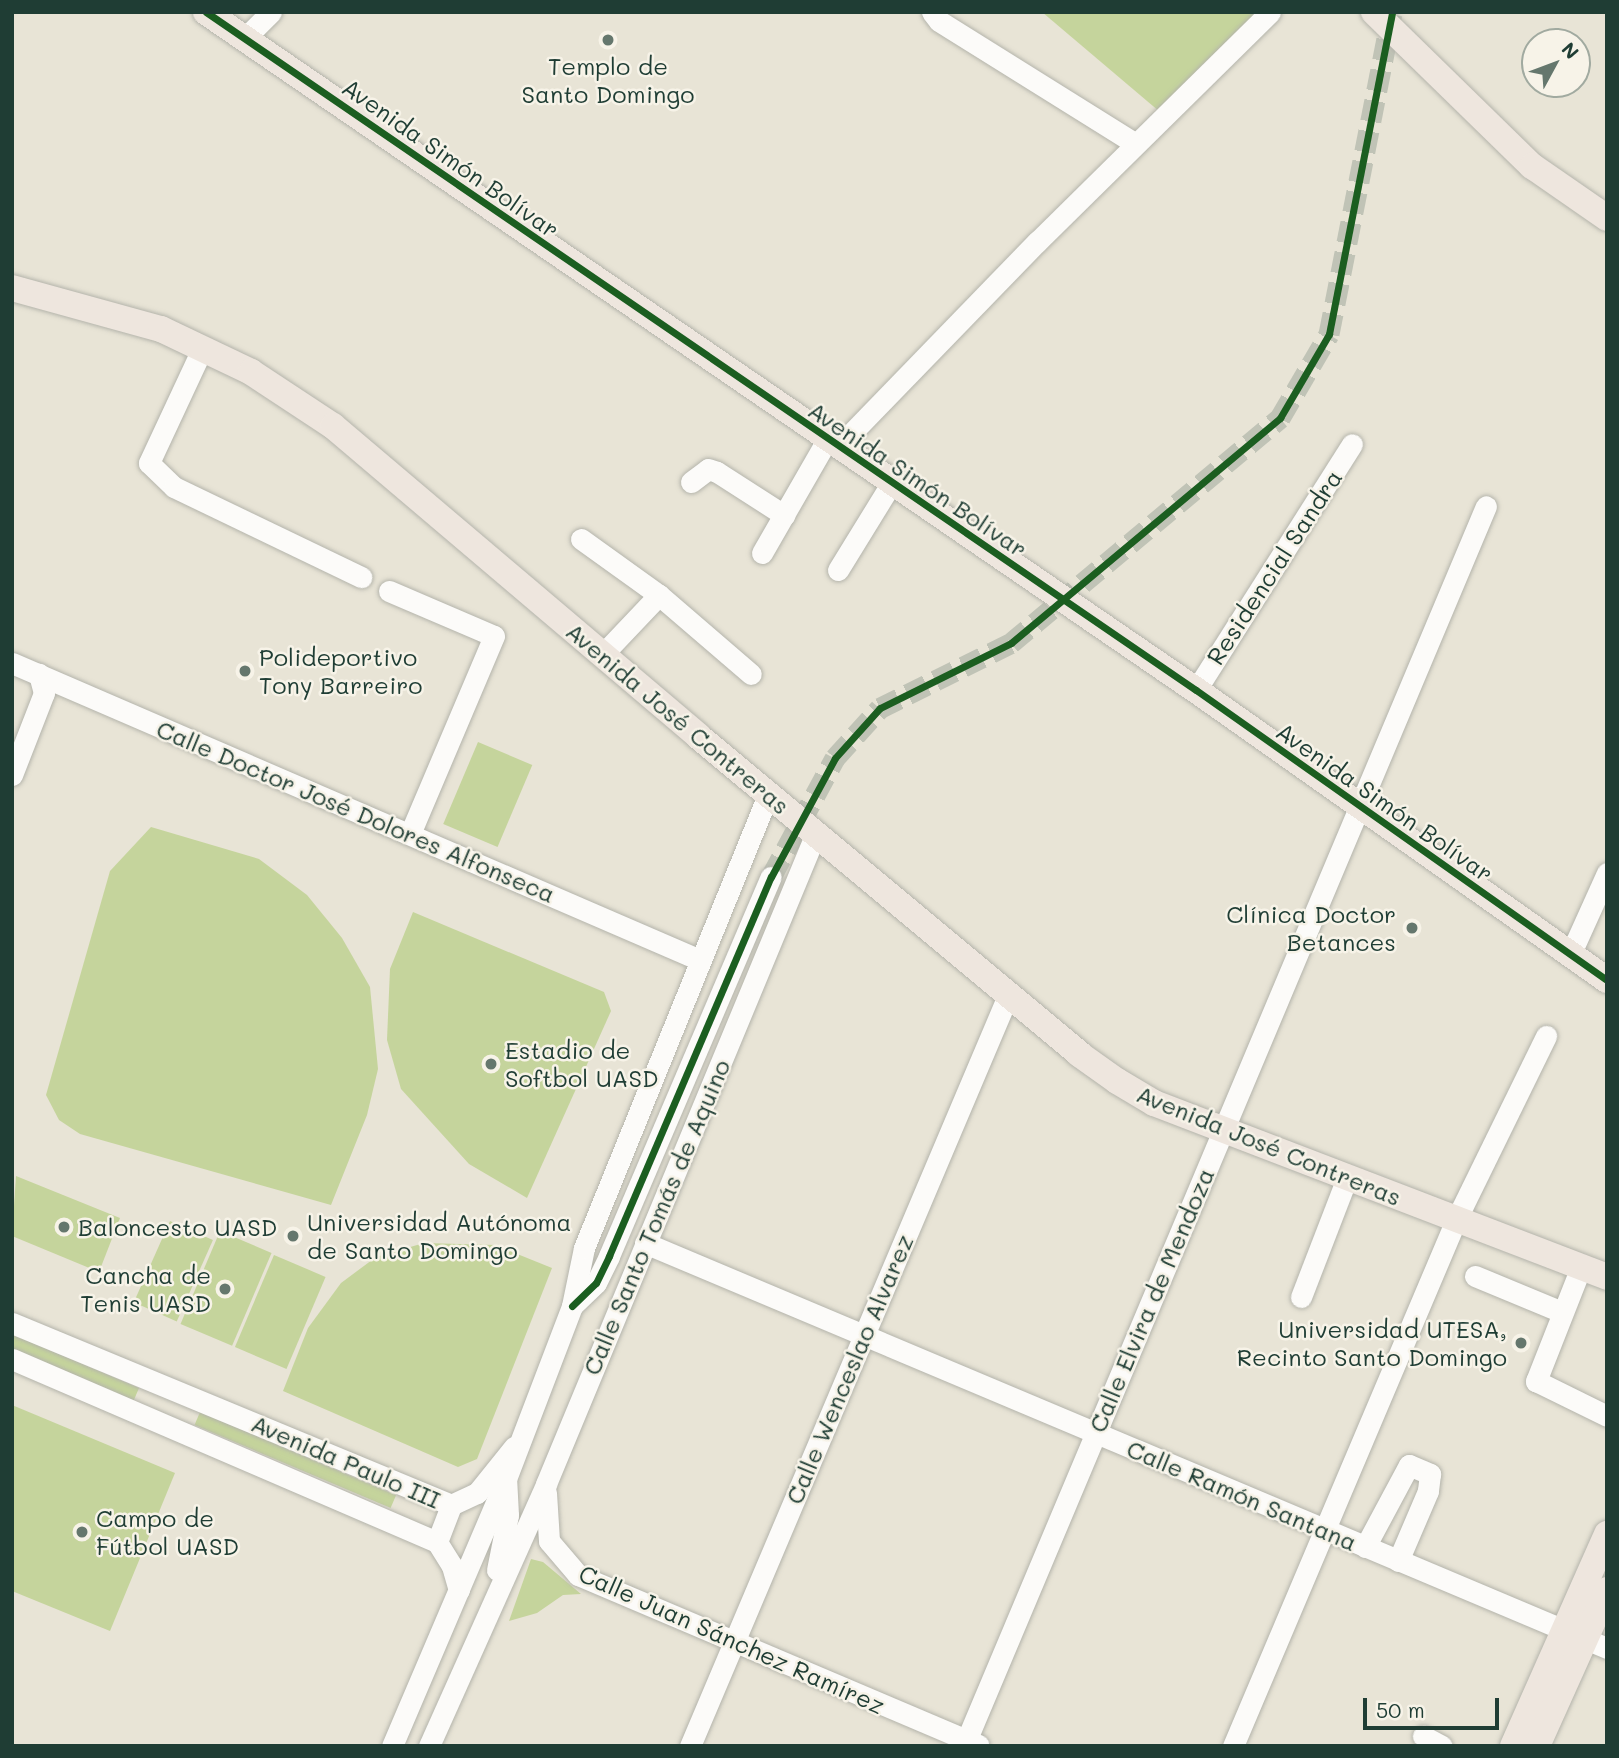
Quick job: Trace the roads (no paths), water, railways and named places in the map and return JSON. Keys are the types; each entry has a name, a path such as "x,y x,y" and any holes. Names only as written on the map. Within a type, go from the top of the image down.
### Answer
{"main road":[{"name":"Avenida Simón Bolívar","path":"206,12 891,484 1196,690 1357,807 1607,980"},
{"path":"1374,12 1532,166 1607,218"},
{"name":"Avenida José Contreras","path":"12,288 104,311 202,347 285,392 333,426 602,655 1117,1081 1154,1103 1607,1277"},
{"path":"1513,1746 1585,1640 1607,1534"},
{"path":"1537,1746 1607,1590"}],"street":[{"path":"244,39 271,12"},
{"path":"932,12 939,21 1136,144"},
{"path":"762,553 784,514 832,443 1270,12"},
{"path":"202,347 149,463 174,487 361,577"},
{"name":"Residencial Sandra","path":"1196,690 1352,444"},
{"path":"691,482 708,469 717,472 784,514"},
{"path":"838,570 891,484"},
{"name":"Calle Elvira de Mendoza","path":"970,1744 1095,1433 1486,506"},
{"path":"581,539 659,595 751,674"},
{"path":"389,591 494,636 410,834"},
{"path":"602,655 659,595"},
{"name":"Calle Doctor José Dolores Alfonseca","path":"12,663 700,960"},
{"path":"12,775 44,693 39,674"},
{"name":"Calle Santo Tomás de Aquino","path":"392,1746 506,1479 572,1306 584,1248 769,792"},
{"name":"Calle Santo Tomás de Aquino","path":"429,1746 491,1599 546,1484 816,833"},
{"path":"1570,955 1607,873"},
{"path":"572,1306 596,1283 609,1255 771,877"},
{"name":"Calle Wenceslao Alvarez","path":"690,1746 1009,993"},
{"path":"1233,1746 1456,1220 1546,1036"},
{"path":"1301,1297 1347,1178"},
{"name":"Calle Ramón Santana","path":"645,1242 1585,1640"},
{"path":"1581,1267 1536,1381 1607,1416"},
{"path":"1475,1276 1562,1312"},
{"name":"Avenida Paulo III","path":"12,1323 160,1382 451,1505 477,1493 518,1443"},
{"name":"Avenida Paulo III","path":"12,1359 437,1542 452,1566 459,1590"},
{"path":"146,1417 160,1382"},
{"path":"177,1430 192,1396"},
{"path":"1366,1547 1409,1465 1430,1474 1425,1498 1398,1561"},
{"name":"Calle Santo Tomás de Aquino","path":"491,1599 508,1514 506,1479"},
{"name":"Calle Juan Sánchez Ramírez","path":"546,1484 549,1541 578,1575 970,1744"},
{"path":"437,1542 451,1505"},
{"path":"1423,1736 1442,1746"}],"tunnel":[{"path":"771,877 835,758 880,708 1011,643 1280,418 1329,334 1392,14"}],"place":[{"name":"Templo de Santo Domingo","path":"608,40"},
{"name":"Polideportivo Tony Barreiro","path":"245,671"},
{"name":"Clínica Doctor Betances","path":"1412,928"},
{"name":"Estadio de Softbol UASD","path":"491,1064"},
{"name":"Baloncesto UASD","path":"64,1227"},
{"name":"Universidad Autónoma de Santo Domingo","path":"293,1236"},
{"name":"Cancha de Tenis UASD","path":"225,1289"},
{"name":"Universidad UTESA, Recinto Santo Domingo","path":"1521,1343"},
{"name":"Campo de Fútbol UASD","path":"82,1532"}]}
